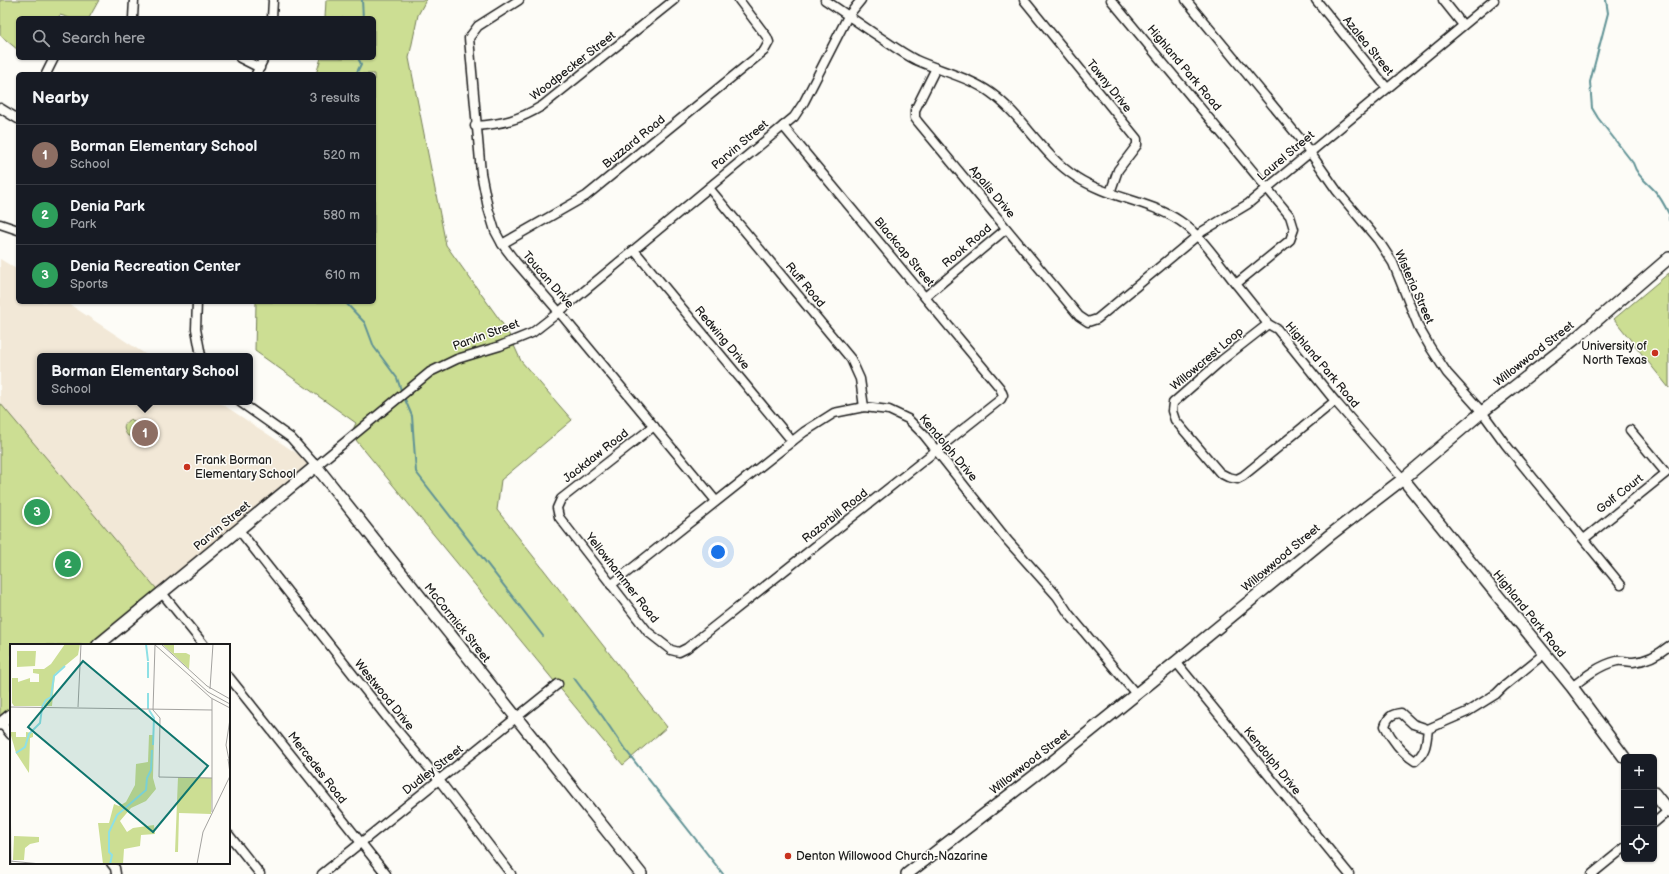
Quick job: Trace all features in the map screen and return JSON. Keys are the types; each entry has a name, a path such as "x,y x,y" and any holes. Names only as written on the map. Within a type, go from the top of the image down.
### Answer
{"street":[{"path":"133,16 134,0"},
{"path":"272,16 273,0"},
{"name":"Toucan Drive","path":"518,0 474,30 469,38 480,173 495,231 502,244 515,261 716,501"},
{"name":"Woodpecker Street","path":"476,126 514,121 528,115 542,106 674,0"},
{"name":"Buzzard Road","path":"502,244 571,206 602,184 764,51 768,42 764,31 739,0"},
{"path":"825,0 902,52 976,84 989,92 1010,110 1042,147 1065,169 1092,186 1172,217 1188,226 1236,284"},
{"name":"Parvin Street","path":"99,644 430,372 457,359 500,346 532,332 559,312 794,117 804,102 848,16 861,0"},
{"name":"Tawny Drive","path":"1024,0 1137,139 1137,145 1118,170 1110,192"},
{"name":"Highland Park Road","path":"1111,0 1290,216 1294,228 1294,234 1290,240 1236,284 1268,324 1277,329 1335,401 1402,479 1572,687 1622,754"},
{"name":"Wisteria Street","path":"1186,0 1310,152 1337,191 1378,240 1393,263 1419,328 1447,373 1482,412 1506,445 1620,585"},
{"name":"Azalea Street","path":"1316,0 1387,88"},
{"path":"1443,0 1463,25"},
{"name":"Laurel Street","path":"1088,322 1097,319 1216,222 1243,208 1494,0"},
{"path":"47,72 53,60"},
{"path":"243,60 258,71 263,60"},
{"name":"Apalis Drive","path":"936,68 923,97 916,107 915,118 1079,316 1088,322"},
{"path":"0,108 16,118"},
{"name":"Blackcap Street","path":"783,126 1000,388 1003,395"},
{"name":"Ruff Road","path":"709,188 851,359 860,379 864,407"},
{"path":"0,224 16,229"},
{"name":"Rook Road","path":"925,297 1006,229"},
{"name":"Redwing Drive","path":"634,250 792,441"},
{"name":"Willowwood Street","path":"907,874 1176,662 1330,535 1402,479 1482,412 1575,339 1669,258"},
{"path":"197,304 196,329 200,353"},
{"name":"Willowcrest Loop","path":"1268,324 1222,360 1174,403 1172,411 1175,420 1220,473 1237,479 1243,476 1335,401"},
{"name":"Razorbill Road","path":"679,652 687,648 998,403 1003,395"},
{"name":"McCormick Street","path":"244,405 291,438 316,466 641,874"},
{"name":"Kendolph Drive","path":"611,584 813,425 829,416 849,409 864,407 889,410 908,419 924,435 1013,546 1057,596 1069,614 1136,694"},
{"name":"Jackdaw Road","path":"557,508 561,500 654,426"},
{"name":"Golf Court","path":"1584,539 1666,473 1630,430"},
{"name":"Yellowhammer Road","path":"557,508 559,517 648,632 670,650 679,652"},
{"name":"Westwood Drive","path":"239,530 392,724 439,780 511,874"},
{"path":"162,593 203,644"},
{"path":"1572,687 1604,665 1619,661 1632,662 1651,657 1660,654 1669,646"},
{"path":"1428,729 1423,755 1415,761 1408,757 1389,735 1385,726 1387,719 1393,714 1401,713 1413,724 1428,729 1467,712 1496,694 1544,653"},
{"name":"Kendolph Drive","path":"1176,662 1349,874"},
{"name":"Mercedes Road","path":"230,678 386,874"},
{"name":"Dudley Street","path":"322,874 558,684"},
{"path":"10,716 0,723 10,734"},
{"path":"1657,797 1669,811 1657,821"},
{"path":"230,836 260,874"},
{"path":"1592,874 1621,850"},
{"path":"112,864 115,868 116,874"}],"shaded area":[{"path":"0,259 16,269 16,304 69,304 143,353 37,353 37,405 224,405 316,466 161,594 0,403"}],"green space":[{"path":"0,0 99,0 90,16 16,16 16,48 0,35"},
{"path":"326,0 426,0 418,15 409,58 446,245 507,330 521,361 572,420 501,480 497,510 667,727 623,765 351,434 356,423 255,351 256,304 376,304 376,72 317,72 320,60 376,60 376,16 325,16"},
{"name":"University of North Texas","path":"1669,273 1669,388 1614,319"},
{"path":"0,403 161,594 99,644 10,644 10,717 0,725"},
{"path":"131,419 142,429 133,436 128,436 124,427 126,422"}],"waterway":[{"path":"362,0 363,16"},
{"path":"1606,0 1608,13 1590,82 1592,108 1633,163 1640,175 1663,202 1669,214"},
{"path":"357,72 361,64 359,60"},
{"path":"347,304 365,323 374,347 397,378 402,393"},
{"path":"404,397 412,416 416,472 543,636"},
{"path":"574,678 624,748 723,874"}],"place":[{"name":"University of North Texas","path":"1655,353"},
{"name":"Borman Elementary School","path":"145,433"},
{"name":"Frank Borman Elementary School","path":"187,467"},
{"name":"Denia Recreation Center","path":"37,512"},
{"name":"Denia Park","path":"68,564"},
{"name":"Denton Willowood Church-Nazarine","path":"788,856"}]}
